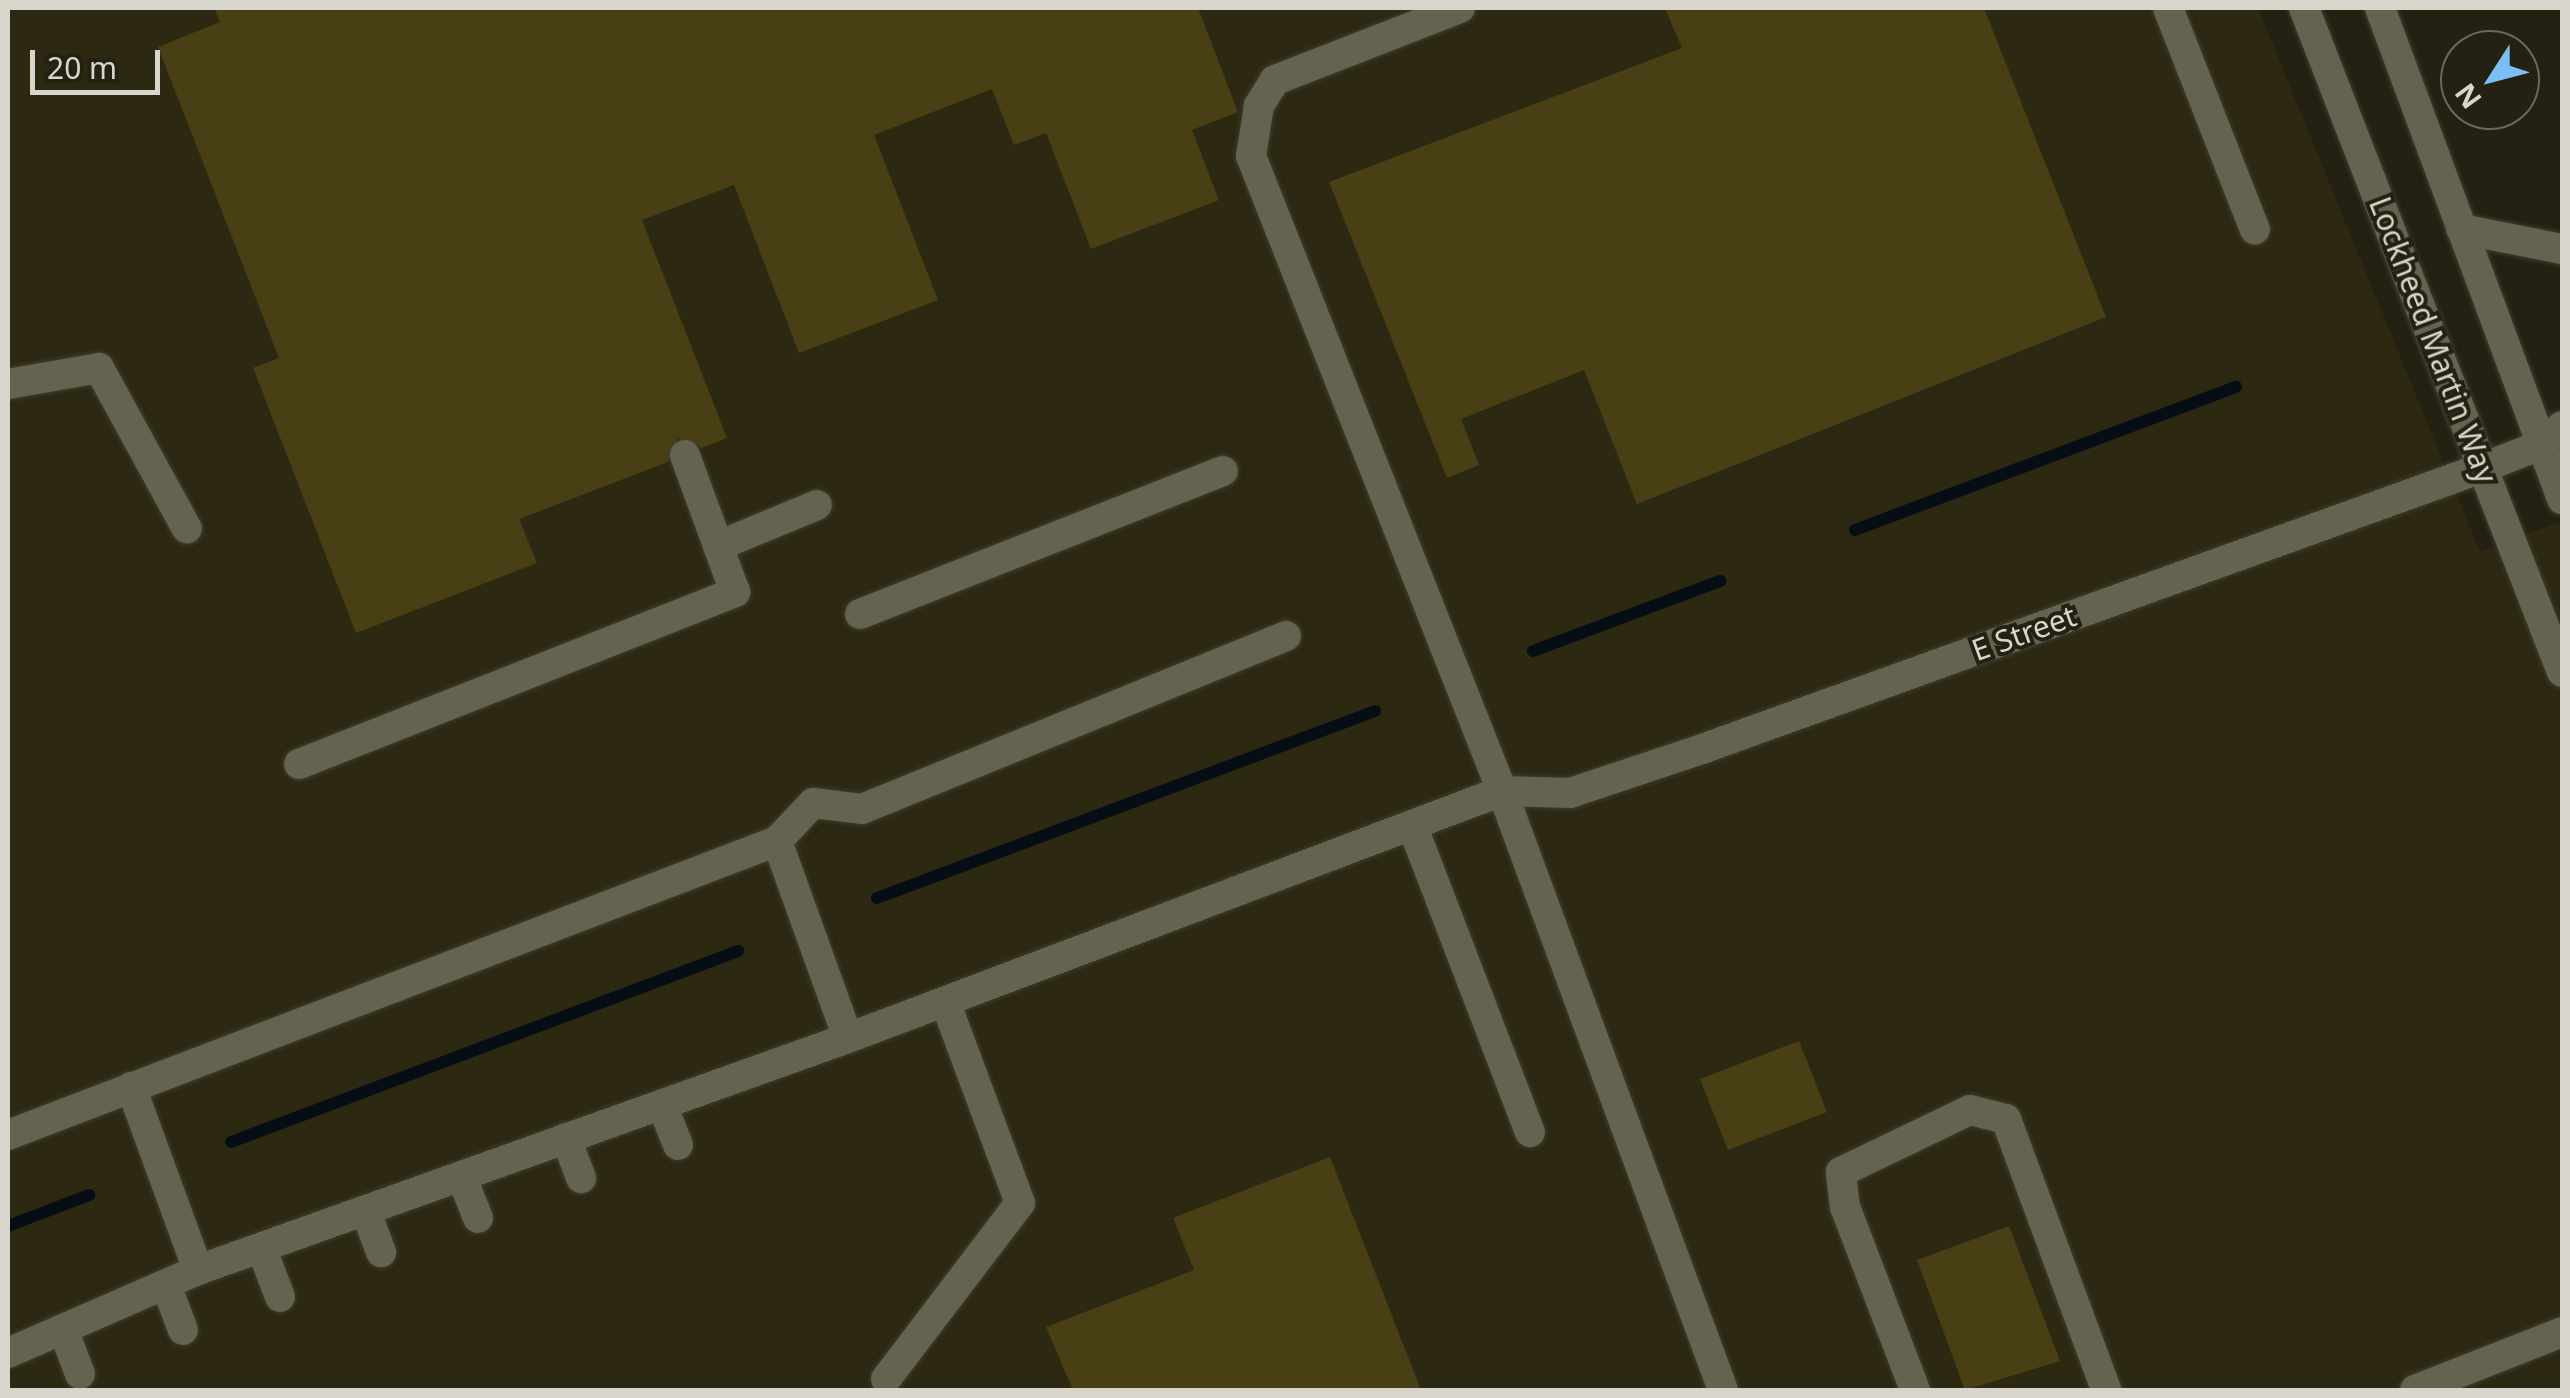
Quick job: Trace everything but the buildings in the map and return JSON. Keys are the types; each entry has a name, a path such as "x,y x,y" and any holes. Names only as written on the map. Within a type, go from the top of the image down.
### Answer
{"street":[{"path":"1460,8 1275,80 1259,106 1251,156 1502,791 1724,1390"},
{"path":"2168,8 2255,230"},
{"name":"Lockheed Martin Way","path":"2304,8 2562,672"},
{"path":"2380,8 2462,228 2555,439 2562,499"},
{"path":"2462,228 2562,249"},
{"path":"8,384 100,368 187,529"},
{"name":"E Street","path":"1502,791 1570,793 2555,439"},
{"path":"299,764 735,592 685,455"},
{"path":"860,614 1224,471"},
{"path":"718,546 816,505"},
{"path":"8,1135 777,841 813,803 862,810 1286,636"},
{"path":"8,1353 198,1270 263,1252 566,1138 662,1104 781,1077 848,1038 1502,791"},
{"path":"1412,825 1530,1132"},
{"path":"777,841 848,1038"},
{"path":"886,1380 1020,1203 945,1001"},
{"path":"131,1087 198,1270"},
{"path":"662,1104 678,1145"},
{"path":"1915,1390 1845,1207 1842,1172 1970,1110 2006,1119 2106,1390"},
{"path":"566,1138 580,1178"},
{"path":"462,1178 478,1218"},
{"path":"366,1212 381,1252"},
{"path":"263,1252 280,1297"},
{"path":"166,1285 182,1330"},
{"path":"62,1329 80,1374"},
{"path":"2415,1390 2562,1332"}],"shaded area":[{"path":"8,8 2258,8 2480,552 2562,521 2562,1390 8,1390"}],"waterway":[{"path":"1855,530 2236,387"},
{"path":"1533,651 1720,581"},
{"path":"877,898 1375,711"},
{"path":"231,1142 738,951"},
{"path":"8,1226 89,1195"}]}
